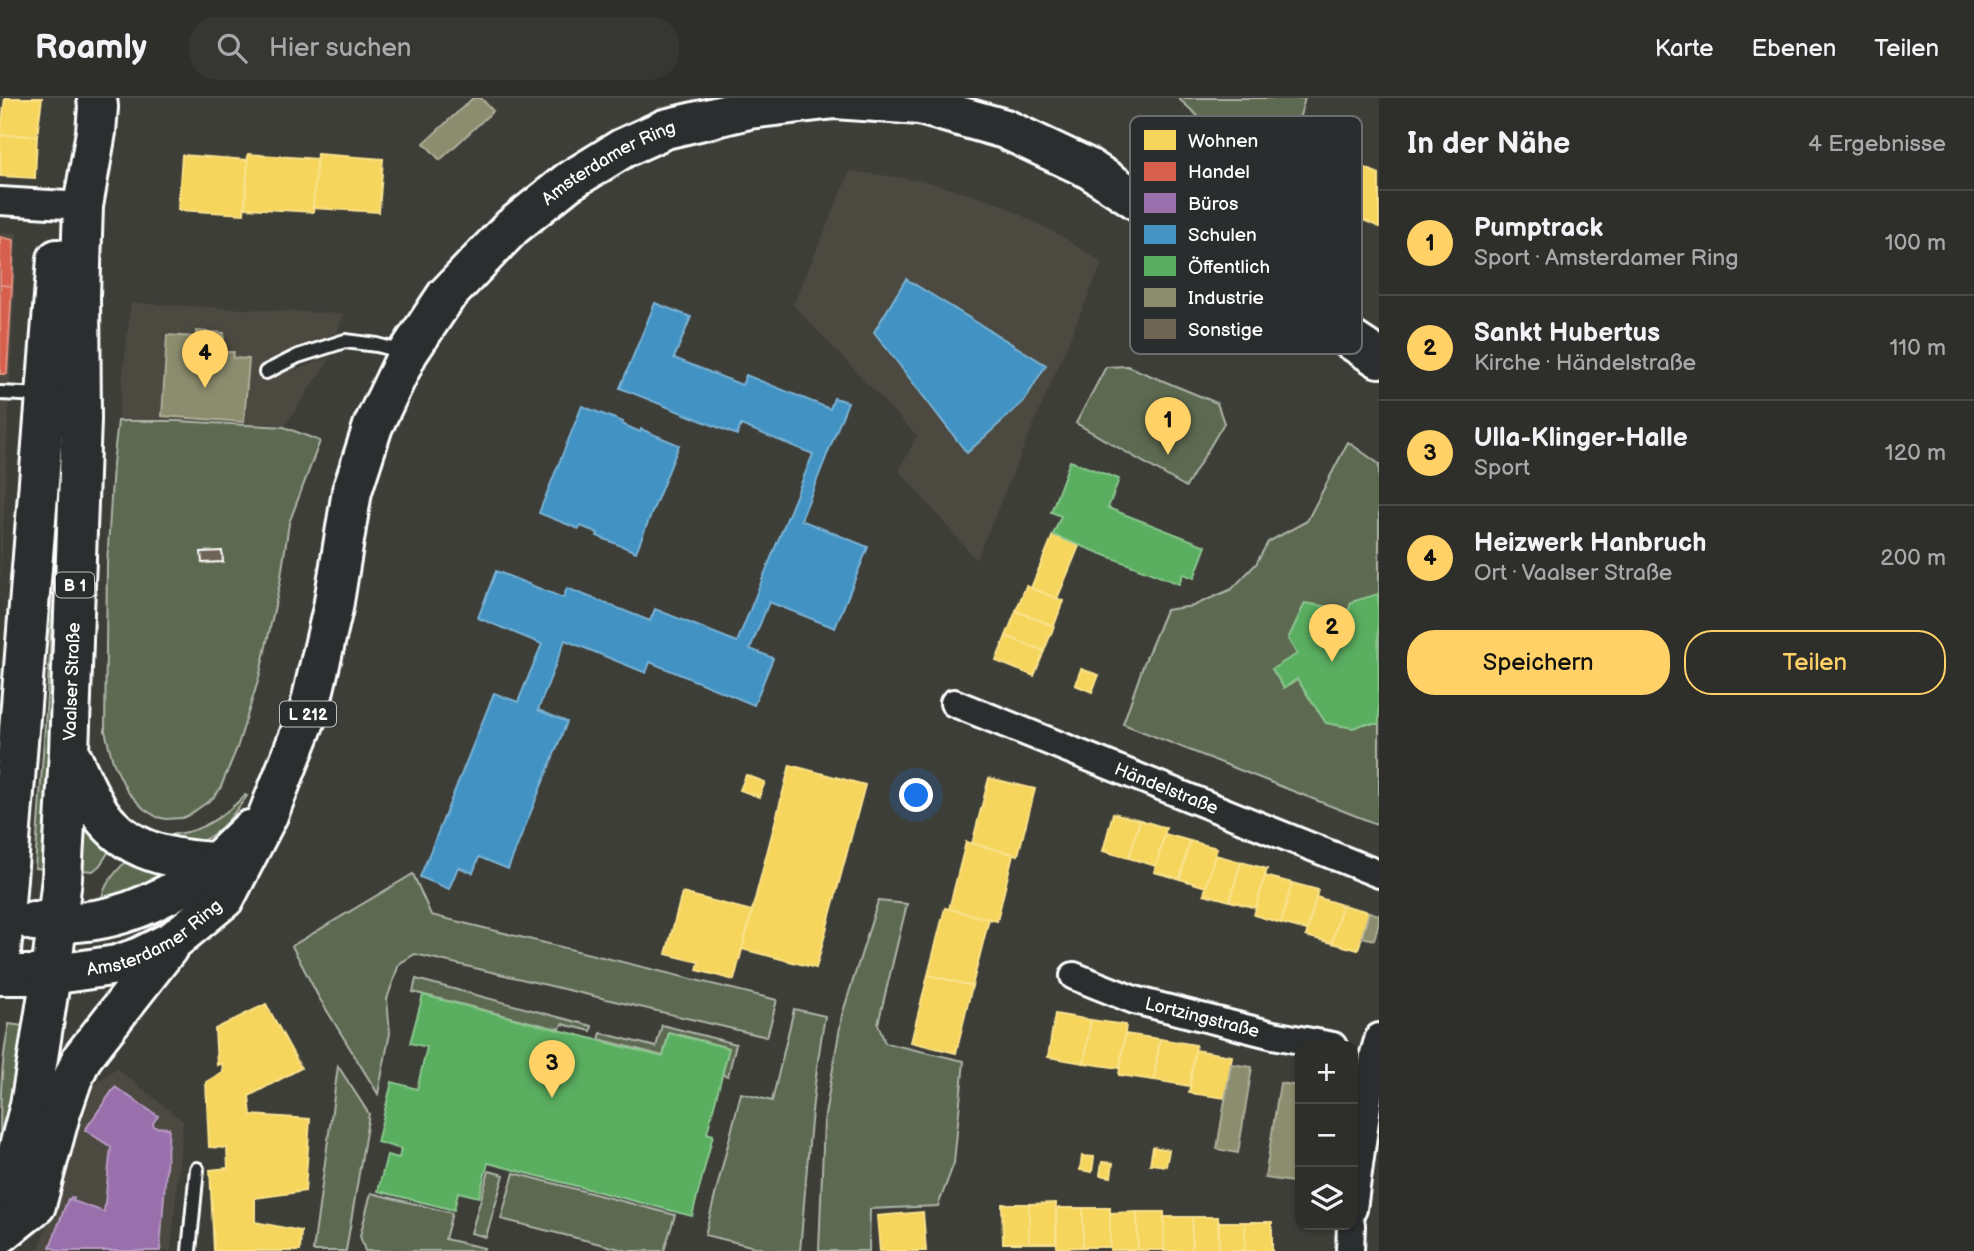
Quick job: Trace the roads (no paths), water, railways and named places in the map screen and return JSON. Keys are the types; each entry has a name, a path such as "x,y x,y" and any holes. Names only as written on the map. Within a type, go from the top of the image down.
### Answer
{"main road":[{"name":"Vaalser Straße","path":"20,972 31,921 62,878 69,751 63,407 73,205 72,112 78,98"},
{"name":"Vaalser Straße","path":"73,205 96,132 99,107 97,98"},
{"name":"Amsterdamer Ring","path":"20,972 117,965 140,957 174,940 225,898 268,815 309,711 333,608 352,491 373,426 408,353 446,296 512,227 568,182 622,148 665,129 749,109 835,99 920,105 1005,129 1088,168 1130,195"},
{"name":"Amsterdamer Ring","path":"1362,347 1379,358"},
{"name":"Vaalser Straße","path":"0,1219 30,1105 20,972 31,921 32,582 63,407"},
{"path":"69,751 90,797 101,814 129,841 162,856 216,862"},
{"name":"Amsterdamer Ring","path":"31,921 94,920 133,909 175,890 216,862 268,815"},
{"path":"0,1234 36,1205 60,1115 82,1058 174,940"}],"street":[{"path":"0,201 73,205"},
{"name":"Händelstraße","path":"954,703 1379,874"},
{"name":"Lortzingstraße","path":"1074,976 1134,1000 1306,1041"},
{"path":"1357,1167 1369,1047"},
{"path":"1350,1251 1351,1230"}],"lane":[{"path":"266,372 298,356 345,341 408,353"},
{"path":"0,393 63,407"},
{"path":"190,1251 197,1170"}],"place":[{"name":"Heizwerk Hanbruch","path":"205,388"},
{"name":"Pumptrack","path":"1168,455"},
{"name":"Sankt Hubertus","path":"1332,662"},
{"name":"Ulla-Klinger-Halle","path":"552,1098"}]}
